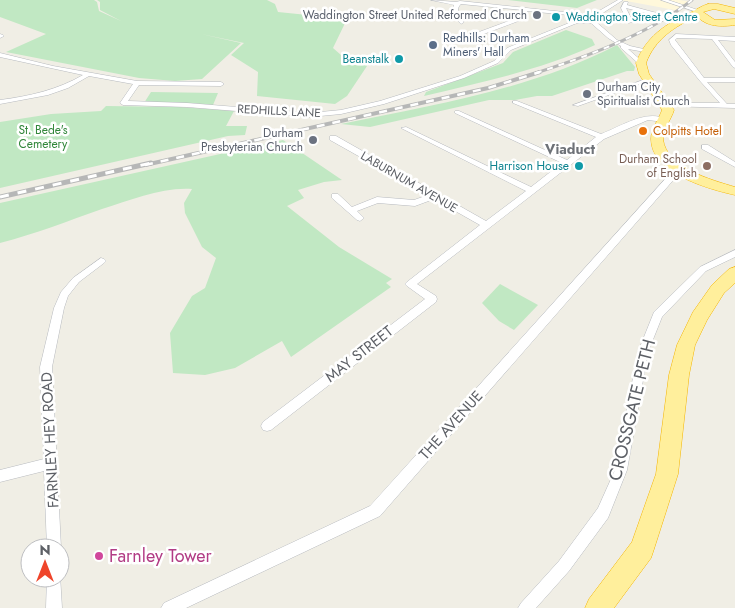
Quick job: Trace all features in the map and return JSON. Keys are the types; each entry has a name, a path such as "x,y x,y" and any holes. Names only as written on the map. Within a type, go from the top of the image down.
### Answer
{"highway":[{"path":"735,7 710,6 681,20 660,34 647,47 641,63 642,70 648,80 667,105 668,110 657,135 657,142 668,161 678,169 708,184 735,191"},
{"path":"721,7 735,11"},
{"path":"699,12 706,20"},
{"path":"681,20 735,22"},
{"path":"598,608 642,549 667,474 679,375 686,345 699,317 718,289 735,273"}],"street":[{"path":"433,0 457,4 460,2 524,9 592,19 641,63"},
{"path":"621,0 627,2 624,6 631,26"},
{"name":"REDHILLS LANE","path":"137,83 123,103 186,105 292,114 327,114 382,103 490,65 500,59 504,53 576,22 592,19 621,0"},
{"path":"664,0 710,6"},
{"path":"678,3 699,12"},
{"path":"457,4 456,17 461,22"},
{"path":"624,6 661,15"},
{"path":"482,33 523,16 524,9"},
{"path":"726,106 702,80 672,40 676,36 735,39"},
{"path":"714,38 735,66"},
{"path":"619,44 634,49 647,47"},
{"path":"0,55 87,75 137,83 221,84"},
{"path":"0,102 46,94 69,87 87,75"},
{"path":"576,105 648,80"},
{"path":"702,80 735,80"},
{"path":"515,102 601,137"},
{"path":"667,105 735,106"},
{"path":"457,112 568,163"},
{"path":"486,226 530,190 601,137 647,118 664,120"},
{"path":"404,128 530,190"},
{"name":"LABURNUM AVENUE","path":"333,138 486,226"},
{"path":"705,147 735,165"},
{"path":"726,159 735,156"},
{"name":"THE AVENUE","path":"169,608 375,511 678,169"},
{"path":"335,196 360,218"},
{"path":"351,210 377,200 415,203 434,196"},
{"name":"MAY STREET","path":"267,426 432,299 410,284 486,226"},
{"name":"CROSSGATE PETH","path":"526,608 564,566 603,513 620,470 643,352 658,315 703,269 735,253"},
{"name":"FARNLEY HEY ROAD","path":"54,538 46,367 59,308 64,296 76,280 101,260"},
{"path":"0,476 51,463"},
{"path":"54,588 54,608"}],"shaded area":[{"path":"621,0 680,0 691,2 680,11"}],"green space":[{"path":"0,0 94,0 97,2 99,11 121,21 100,10 100,2 97,0 267,0 275,4 278,12 347,19 333,48 341,55 363,58 367,66 347,96 335,104 257,96 258,72 231,55 244,43 201,34 241,43 202,79 175,81 139,78 6,52 46,34 0,17"},
{"path":"508,0 597,0 577,8"},
{"path":"566,30 592,39 595,45 554,62 424,96 426,92 503,63 513,52"},
{"path":"617,45 635,67 634,71 627,71 552,96 537,96 515,100 489,100 370,127 341,124 447,102 517,84 585,60"},
{"path":"151,92 218,93 213,105 144,103"},
{"name":"St. Bede's Cemetery","path":"106,106 180,107 234,111 226,126 247,126 245,135 228,136 0,188 0,122 51,114 101,111"},
{"path":"283,140 342,180 324,182 298,190 304,198 287,206 339,247 392,279 386,283 391,287 291,357 282,341 235,368 205,375 173,373 170,333 192,296 205,288 216,258 202,247 185,213 184,203 192,189 169,190 147,195 0,243 0,203"},
{"path":"500,284 538,305 514,330 499,321 482,303"}],"railway":[{"path":"536,73 637,34 692,0"},
{"path":"145,165 488,88 540,72"},
{"path":"0,197 151,163"}],"place":[{"name":"Waddington Street United Reformed Church","path":"537,15"},
{"name":"Waddington Street Centre","path":"556,17"},
{"name":"Redhills: Durham Miners' Hall","path":"433,45"},
{"name":"Beanstalk","path":"399,59"},
{"name":"Durham City Spiritualist Church","path":"587,94"},
{"name":"Colpitts Hotel","path":"643,131"},
{"name":"Durham Presbyterian Church","path":"313,140"},
{"name":"Harrison House","path":"579,166"},
{"name":"Durham School of English","path":"707,166"},
{"name":"Farnley Tower","path":"99,556"}],"district":[{"name":"Viaduct","path":"570,149"}]}
